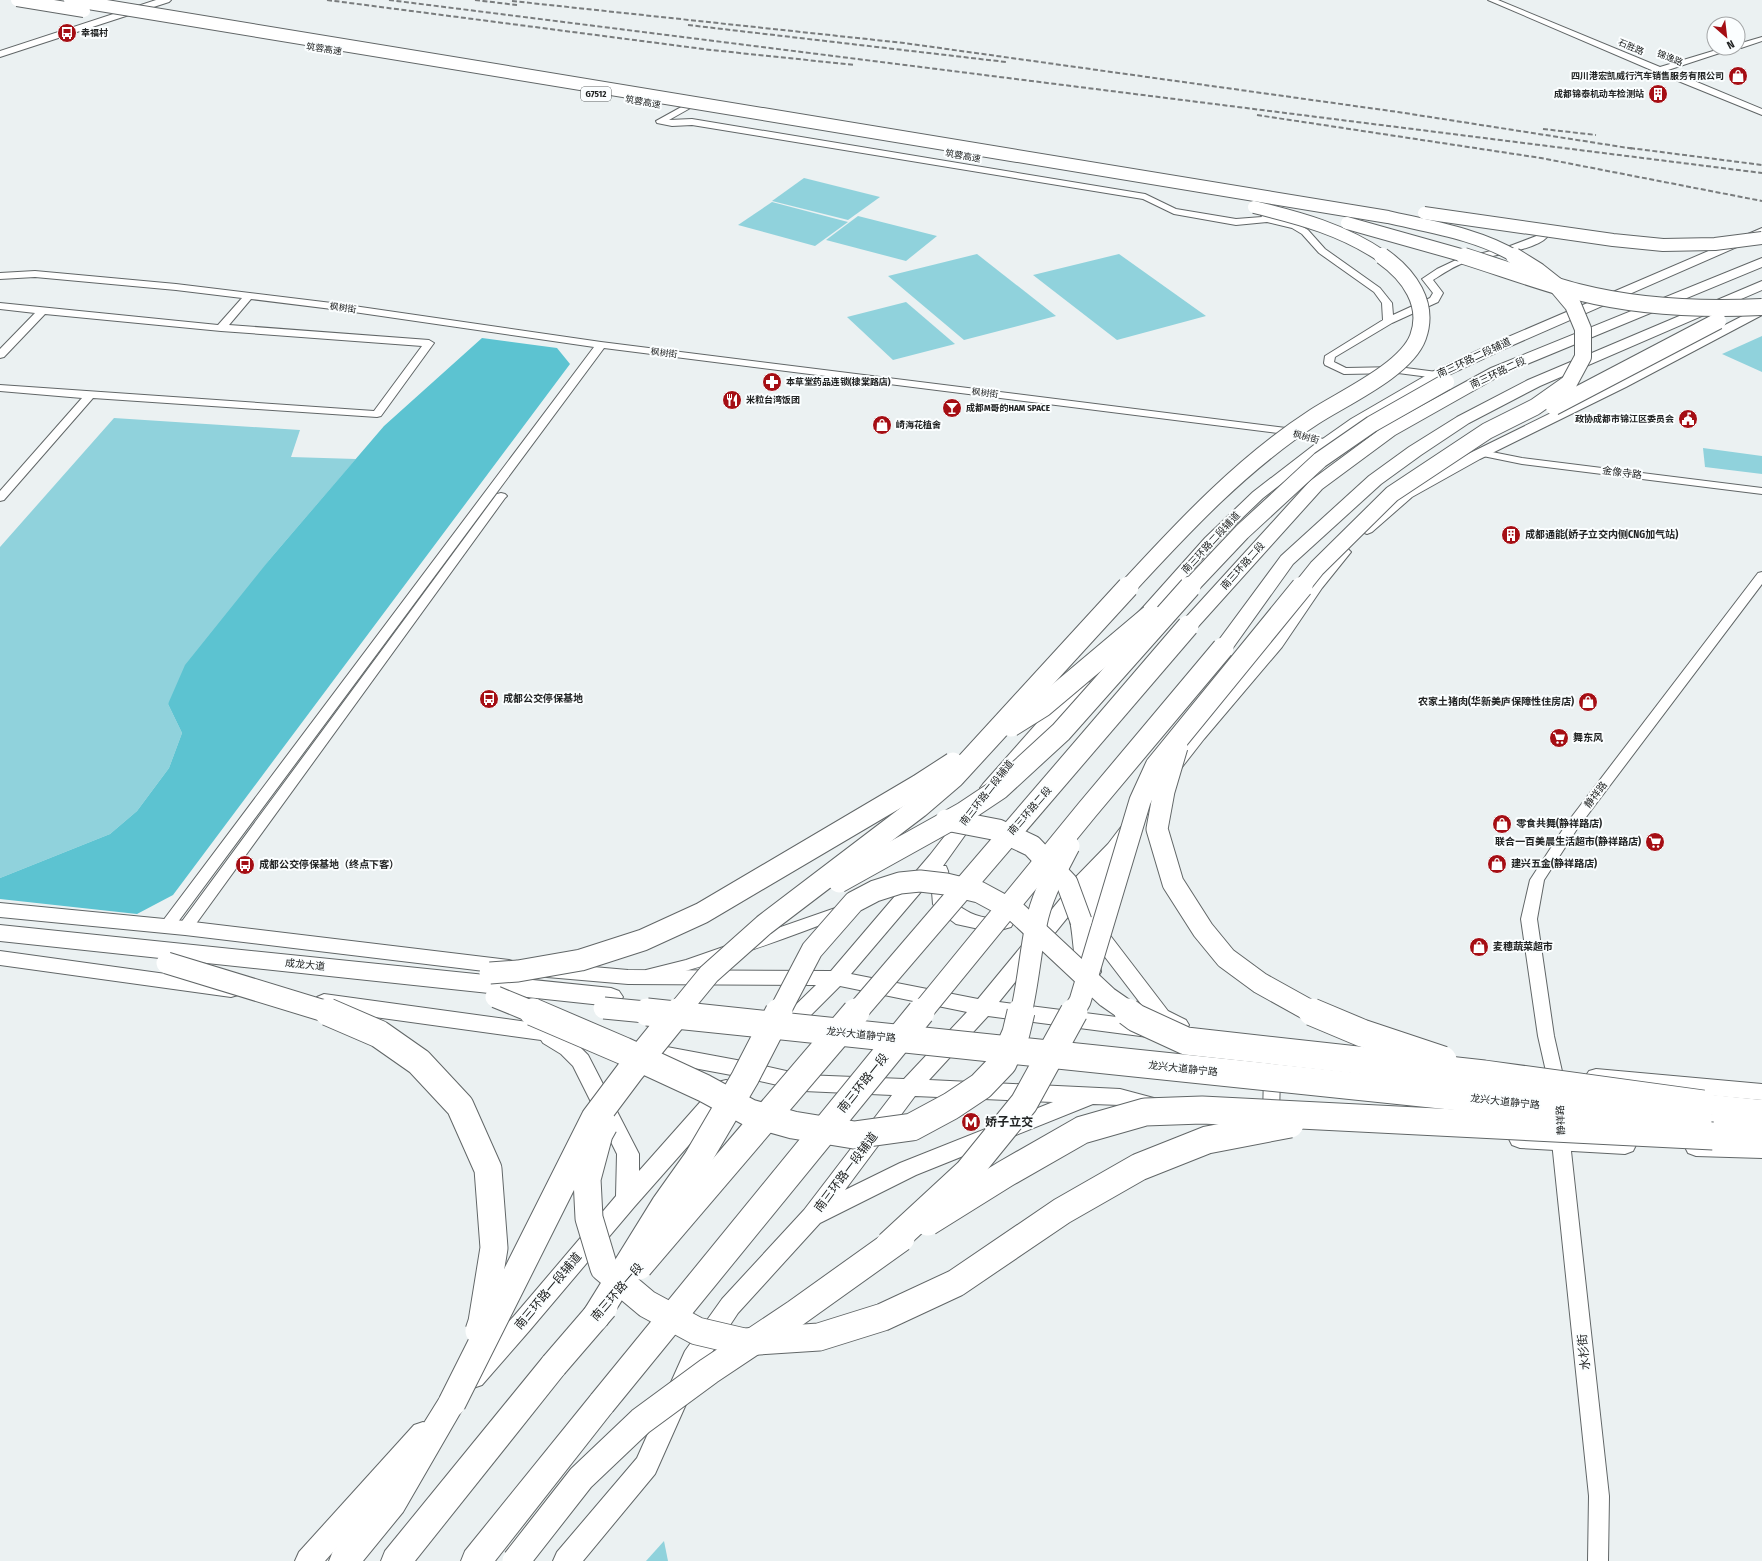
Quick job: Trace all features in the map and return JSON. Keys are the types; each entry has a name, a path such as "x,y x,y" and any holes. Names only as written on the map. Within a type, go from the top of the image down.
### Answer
{"highway":[{"name":"筑蓉高速","path":"18,0 1176,187"},
{"name":"筑蓉高速","path":"70,0 1176,187"},
{"path":"1176,187 1406,210 1613,240 1663,245 1715,244 1762,238"},
{"path":"1176,187 1325,217 1451,252 1578,292 1630,302 1677,306 1721,309 1762,307"},
{"path":"889,1246 968,1172 1024,1103 1080,1000 1140,801 1156,766 1317,568 1392,494 1487,431 1535,406 1569,383 1583,357 1583,329 1573,305 1557,286 1538,271 1507,252 1475,239 1442,229 1388,217 1176,187"},
{"path":"344,1561 392,1502 452,1404 595,1118 631,1070 709,974 764,925 919,807 954,777 1186,524 1220,491 1304,424 1405,359 1415,344 1424,320 1422,303 1415,288 1405,275 1376,252 1351,238 1324,226 1176,187"},
{"name":"南三环路二段","path":"844,1028 1188,626 1316,485 1389,431 1497,371 1603,329 1762,262"},
{"path":"496,997 637,1057 704,1088 750,1113 793,1125 854,1135 912,1127 951,1106 981,1086 1003,1063 1016,1033 1025,996 1036,924 1050,883 1087,810 1223,648 1287,560 1375,480 1446,430 1534,384 1762,285"},
{"path":"1423,474 1498,438 1635,363 1762,300"},
{"path":"764,925 963,814 998,789 1061,732 1208,567 1242,532 1320,460 1441,379 1511,352 1544,342 1603,329"},
{"path":"1446,430 1530,418"},
{"path":"169,957 295,954 418,969 490,973 518,971 581,960 643,940 702,913 919,786 1043,706 1208,567"},
{"path":"1195,719 1174,753 1157,829 1173,883 1203,930 1226,958 1260,983 1306,1010 1362,1033 1484,1074"},
{"name":"南三环路一段","path":"476,1561 602,1403 1087,810"},
{"path":"789,862 879,827 928,818 959,821 998,830 1032,846 1067,883 1085,935 1089,972"},
{"path":"595,1318 665,1205 697,1160 745,1078 812,950 854,902 875,891 900,883 920,881 946,884 979,892 994,899 1016,912 1107,997 1136,1018 1186,1041 1484,1074 1707,1119 1762,1137"},
{"name":"成龙大道","path":"0,933 169,957 496,997 608,1003"},
{"name":"成龙大道","path":"0,946 169,957 608,1003"},
{"path":"169,957 336,1015 379,1034 419,1062 460,1106 488,1169 494,1248 482,1322 452,1404"},
{"name":"龙兴大道静宁路","path":"608,1003 1707,1119"},
{"name":"南三环路一段","path":"396,1561 554,1365 844,1028"},
{"path":"631,1070 599,1134 587,1180 588,1218 604,1268 647,1304 697,1331 744,1342 819,1337 883,1317 956,1283 1062,1211 1139,1167 1207,1140 1280,1124 1356,1119"},
{"path":"516,1561 581,1478 641,1421 708,1371 796,1313 889,1246 1005,1174 1082,1130 1146,1112 1202,1110 1356,1119 1537,1126 1707,1119 1762,1110"}],"main road":[{"path":"0,44 137,0"},
{"path":"0,54 166,0"},
{"name":"南三环路二段辅道","path":"790,1022 836,978 937,860 993,783 1210,541 1258,495 1323,445 1356,422 1441,379 1498,346 1762,232"},
{"path":"937,860 943,904 963,919 993,925 1041,912 1077,888 1115,849 1194,738 1276,642 1330,566 1368,527 1407,494 1482,452 1647,371 1762,310"},
{"path":"1115,849 1089,902 1088,918 1099,935 1161,1016 1200,1036"},
{"path":"983,1008 1069,902 1077,888"},
{"path":"0,910 176,927 499,966 628,977 836,978 983,1008 1200,1036 1307,1045 1555,1073 1762,1092"},
{"path":"0,958 542,1032 742,1069 804,1083 1120,1097 1216,1124 1469,1134 1561,1142 1762,1149"},
{"name":"南三环路一段辅道","path":"566,1561 646,1466 694,1359 730,1306 812,1217 910,1087 983,1008"},
{"name":"南三环路一段辅道","path":"308,1561 522,1324 627,1199 742,1069 790,1022"},
{"path":"542,1032 568,1048 581,1061 628,1154 627,1199"},
{"path":"812,1217 908,1169 1087,1098 1120,1097"},
{"name":"龙兴大道静宁路","path":"1707,1119 1762,1114"},
{"name":"龙兴大道静宁路","path":"1707,1119 1762,1127"}],"street":[{"name":"石胜路","path":"1492,0 1663,68 1762,112"},
{"name":"锦逸路","path":"1505,0 1663,68 1762,106"},
{"path":"1746,44 1762,39"},
{"path":"1663,68 1706,55"},
{"path":"697,102 660,121 672,123 692,122 1145,197 1174,211 1236,222 1266,219 1295,226 1305,232 1322,251 1377,290 1387,303 1388,320"},
{"path":"1260,194 1266,219"},
{"path":"1441,379 1398,370 1344,371 1329,364 1330,356 1388,320 1434,300 1438,293 1428,279 1447,267 1464,260 1532,242 1542,237"},
{"name":"枫树街","path":"0,276 35,274 176,287 246,299"},
{"name":"枫树街","path":"0,281 31,279 47,280 340,307 605,348 1281,435 1323,445"},
{"path":"221,328 246,299"},
{"path":"0,306 221,328 429,343 377,414 0,388"},
{"path":"0,355 43,310"},
{"path":"176,927 438,581 605,348"},
{"path":"176,927 605,348"},
{"path":"1407,494 1476,444 1588,392 1647,371"},
{"path":"0,498 90,395"},
{"name":"金像寺路","path":"1482,452 1522,461 1762,491"},
{"name":"静祥路","path":"1561,1142 1562,1110 1546,1036 1529,919 1537,880 1572,826 1762,576"},
{"path":"628,977 663,972 688,965 803,926 919,880"},
{"path":"1271,1127 1270,1062 1282,1051 1307,1045"},
{"name":"水杉街","path":"1561,1142 1599,1496 1598,1561"}],"shaded area":[{"path":"804,178 880,197 848,220 772,201"},
{"path":"772,202 848,222 815,246 738,225"},
{"path":"858,216 937,236 906,261 826,240"},
{"path":"977,254 1056,316 964,340 888,276"},
{"path":"1119,254 1206,316 1117,340 1033,275"},
{"path":"906,302 955,344 893,360 847,317"},
{"path":"1762,336 1762,372 1722,354"},
{"path":"482,338 557,348 570,364 173,895 137,914 0,899 0,878 110,834 137,811 169,768 182,733 168,704 185,665 270,559 384,426"},
{"path":"114,418 300,430 291,457 356,459 270,559 168,704 182,733 169,768 137,811 110,834 0,878 0,547"},
{"path":"1703,448 1762,456 1762,474 1705,467"},
{"path":"664,1541 668,1561 646,1561"}],"railway":[{"path":"327,0 711,50 855,65"},
{"path":"389,0 1762,173"},
{"path":"475,0 517,5"},
{"path":"512,1 904,43 1398,112 1635,149"},
{"path":"688,25 1006,62"},
{"path":"1257,115 1541,158 1762,201"},
{"path":"1543,129 1596,135"},
{"path":"1630,148 1762,165"}],"place":[{"name":"幸福村","path":"67,33"},
{"name":"四川港宏凯威行汽车销售服务有限公司","path":"1738,76"},
{"name":"成都锦泰机动车检测站","path":"1658,94"},
{"name":"本草堂药品连锁(棣棠路店)","path":"772,382"},
{"name":"米粒台湾饭团","path":"732,400"},
{"name":"成都M哥的HAM SPACE","path":"952,408"},
{"name":"政协成都市锦江区委员会","path":"1688,419"},
{"name":"崎海花植舍","path":"882,425"},
{"name":"成都通能(娇子立交内侧CNG加气站)","path":"1511,535"},
{"name":"成都公交停保基地","path":"489,699"},
{"name":"农家土猪肉(华新美庐保障性住房店)","path":"1588,702"},
{"name":"舞东风","path":"1559,738"},
{"name":"零食共舞(静祥路店)","path":"1502,824"},
{"name":"联合一百美晨生活超市(静祥路店)","path":"1655,842"},
{"name":"建兴五金(静祥路店)","path":"1497,864"},
{"name":"成都公交停保基地（终点下客）","path":"245,865"},
{"name":"麦穗蔬菜超市","path":"1479,947"},
{"name":"娇子立交","path":"971,1122"}]}
